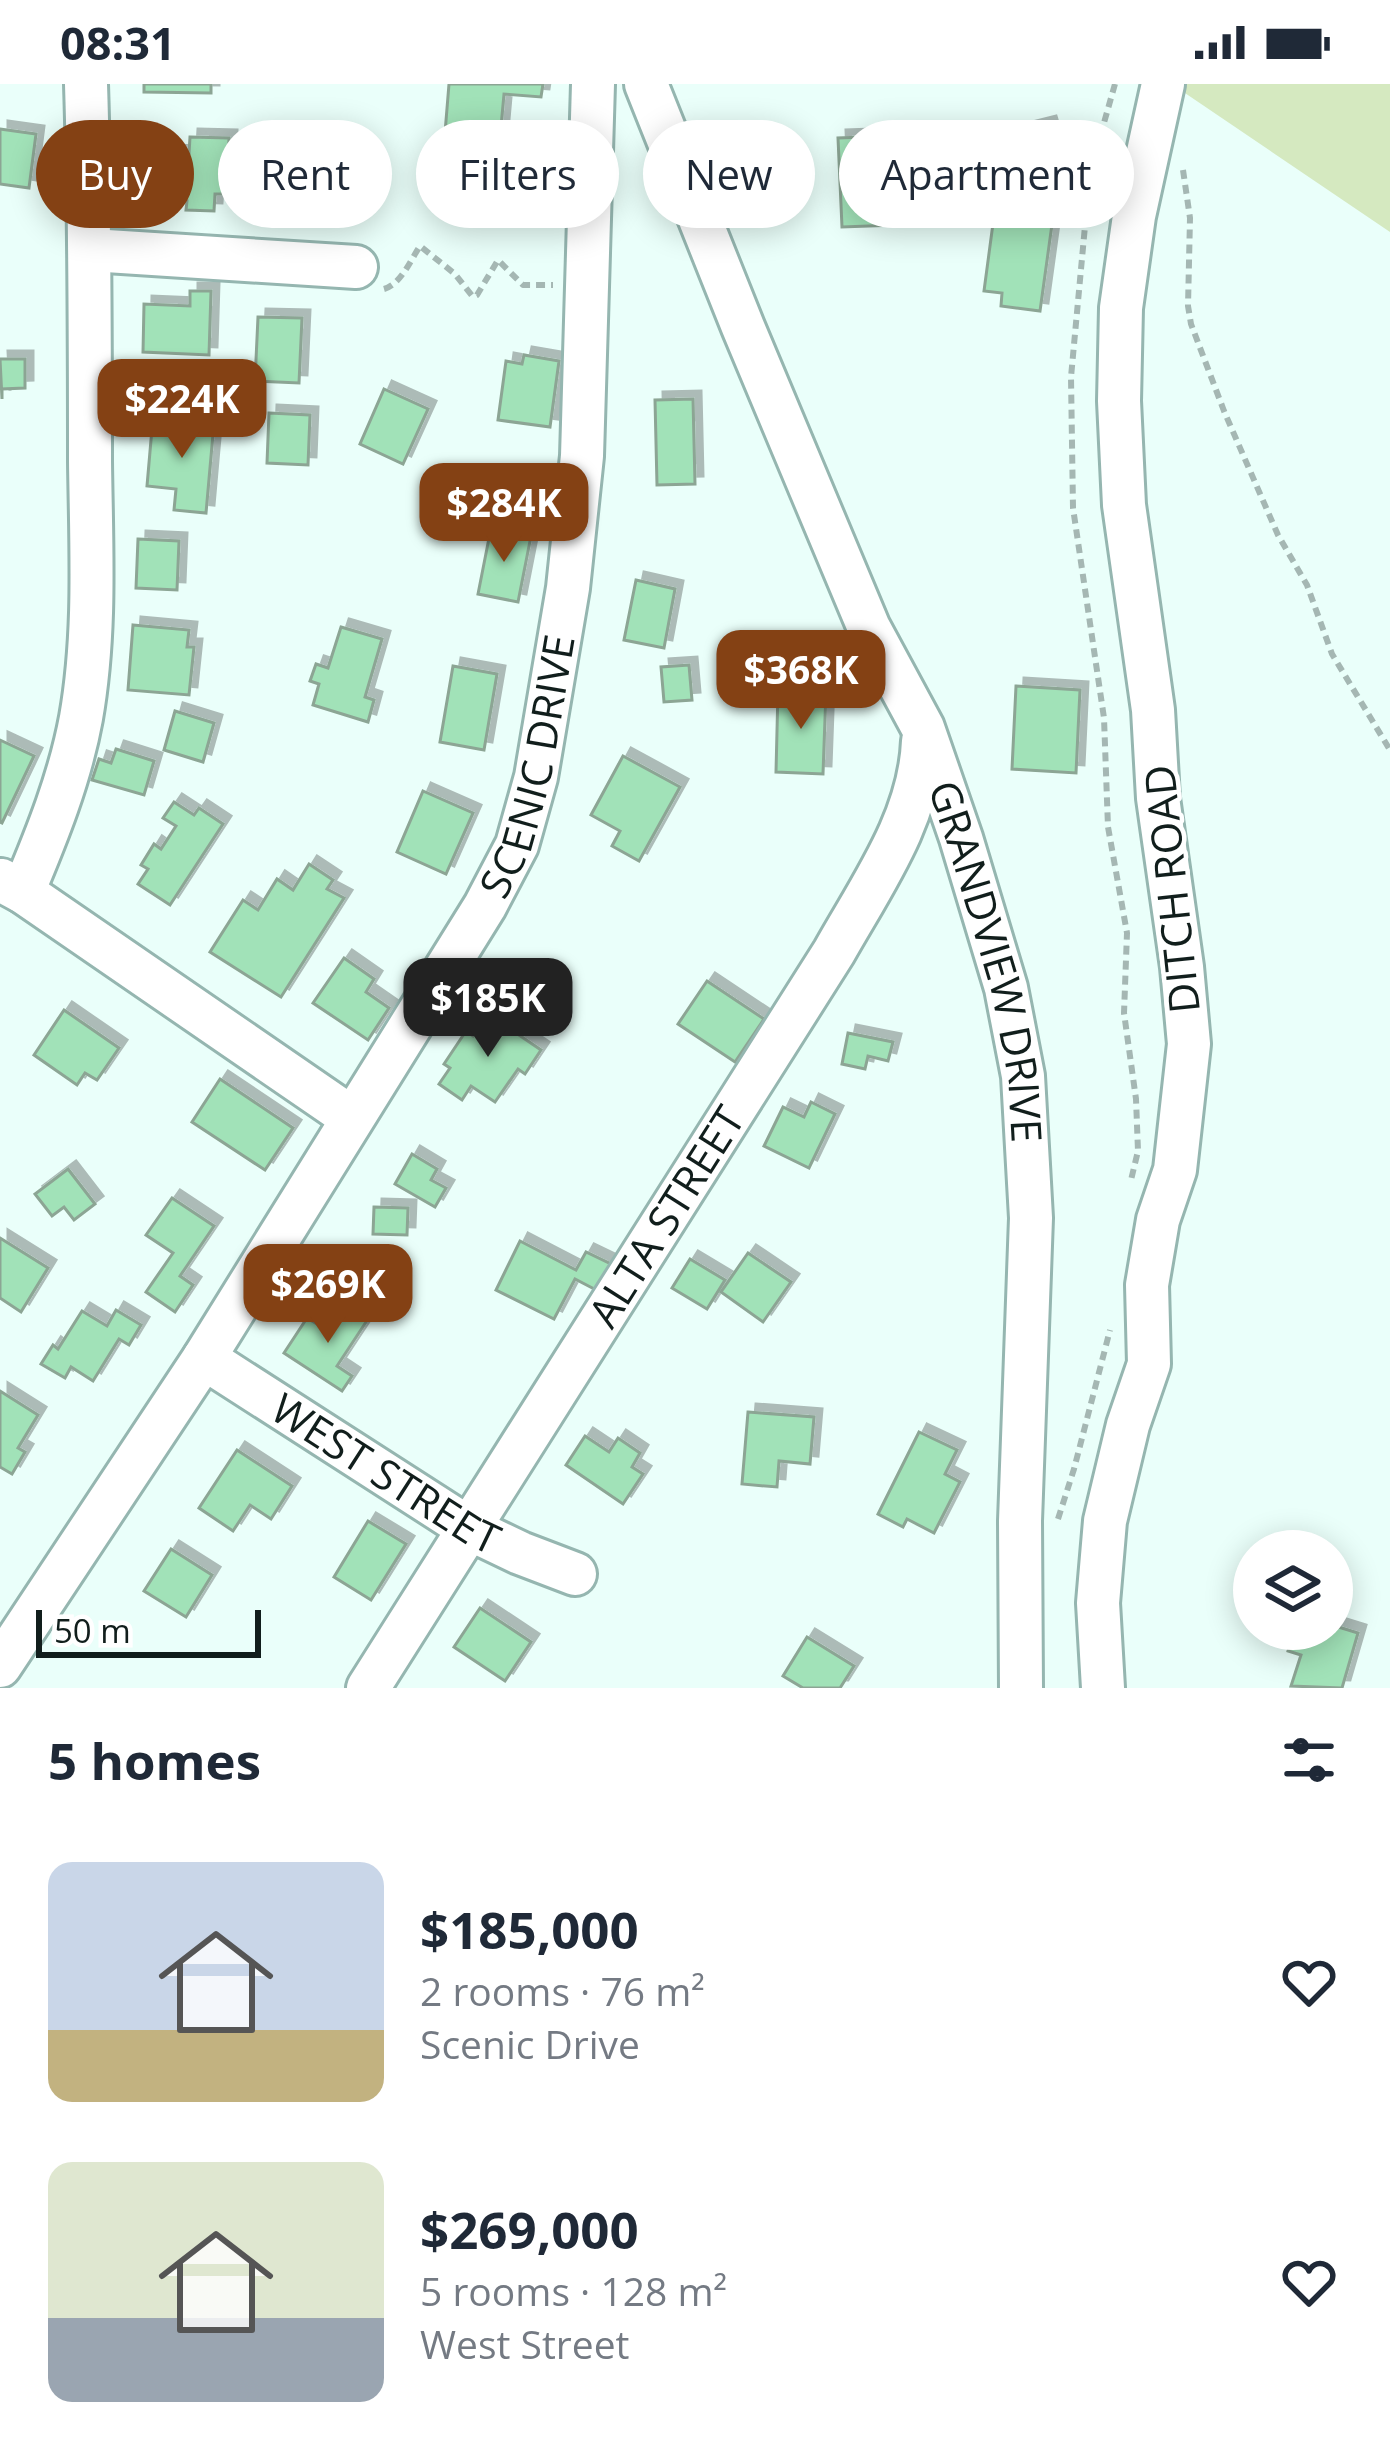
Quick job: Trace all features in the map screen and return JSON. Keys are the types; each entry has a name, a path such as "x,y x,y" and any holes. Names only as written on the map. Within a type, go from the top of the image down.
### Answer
{"street":[{"path":"86,84 91,638 68,775 49,830 12,885 352,1118"},
{"name":"SCENIC DRIVE","path":"0,1666 204,1358 485,906 517,845 536,777 568,588 582,456 593,84"},
{"name":"GRANDVIEW DRIVE","path":"646,84 869,628 923,728 1006,988 1023,1076 1030,1217 1020,1521 1021,1688"},
{"name":"DITCH ROAD","path":"1103,1688 1098,1603 1105,1521 1149,1364 1147,1286 1158,1220 1175,1170 1189,1044 1158,798 1154,710 1124,505 1119,401 1127,262 1163,84"},
{"path":"91,250 356,267"},
{"name":"ALTA STREET","path":"368,1688 834,952 902,827 919,779 923,728"},
{"name":"WEST STREET","path":"204,1358 470,1529 575,1574"}],"path":[{"path":"1115,84 1090,172 1071,377 1073,508 1104,718 1108,827 1127,933 1124,1013 1138,1151 1126,1197"},
{"path":"1181,160 1190,218 1191,324 1278,535 1307,585 1332,654 1390,750"},
{"path":"356,267 371,268 386,290 420,246 455,274 472,296 498,260 524,285 586,288"},
{"path":"1056,1535 1113,1320"}],"green space":[{"path":"1181,84 1390,84 1390,232 1179,89"}],"building":[{"path":"144,84 211,84 211,93 144,92"},
{"path":"449,84 543,84 541,97 504,94 502,120 446,120"},
{"path":"0,129 36,134 29,188 0,184"},
{"path":"194,137 218,138 214,211 194,210"},
{"path":"992,228 1052,228 1040,311 1001,306 1002,293 984,291"},
{"path":"190,291 211,291 209,355 143,352 144,304 190,306"},
{"path":"258,317 302,318 299,383 255,381"},
{"path":"524,355 559,361 550,427 498,420 506,361 522,364"},
{"path":"0,359 25,359 25,388 2,389 2,399"},
{"path":"384,389 428,409 403,464 360,444"},
{"path":"693,399 695,484 657,485 655,400"},
{"path":"269,413 310,415 308,465 267,463"},
{"path":"153,417 214,423 206,513 174,510 176,489 147,486"},
{"path":"491,528 531,536 518,602 478,594"},
{"path":"138,539 179,541 177,590 136,588"},
{"path":"636,580 675,589 664,648 624,640"},
{"path":"133,625 189,630 187,647 194,647 189,695 128,690"},
{"path":"341,627 382,639 365,697 374,700 368,722 313,705 319,684 310,681 316,664 328,668"},
{"path":"689,665 692,700 664,702 661,667"},
{"path":"453,666 497,674 484,750 440,742"},
{"path":"1016,686 1080,690 1076,773 1012,769"},
{"path":"778,690 826,691 823,774 776,772"},
{"path":"175,711 214,723 203,762 164,750"},
{"path":"0,740 34,756 2,823 0,822"},
{"path":"116,749 154,761 144,795 92,780 99,759 111,763"},
{"path":"623,756 680,787 639,861 612,846 620,831 591,815"},
{"path":"423,791 473,813 446,874 397,852"},
{"path":"174,802 194,815 199,808 223,824 170,905 138,884 148,869 141,865 154,844 161,849 176,826 163,818"},
{"path":"309,864 333,880 327,889 344,898 281,997 210,952 243,900 258,910 277,879 293,890"},
{"path":"344,958 374,979 366,992 389,1008 368,1040 313,1003"},
{"path":"707,981 764,1019 735,1062 678,1024"},
{"path":"64,1010 119,1048 97,1080 85,1073 77,1085 34,1055"},
{"path":"488,1014 541,1050 525,1074 518,1069 495,1102 471,1086 462,1100 439,1084 450,1068 444,1064 466,1031 473,1036"},
{"path":"848,1033 893,1042 888,1061 868,1056 865,1069 842,1064"},
{"path":"220,1079 293,1128 265,1170 192,1122"},
{"path":"811,1102 835,1114 809,1168 764,1146 783,1107 804,1117"},
{"path":"412,1154 437,1169 431,1180 446,1188 435,1207 395,1184"},
{"path":"68,1169 95,1204 74,1220 64,1207 52,1216 35,1194"},
{"path":"172,1198 214,1226 180,1276 193,1285 175,1312 146,1292 173,1253 146,1235"},
{"path":"374,1207 408,1208 407,1235 373,1234"},
{"path":"0,1238 48,1268 21,1312 0,1298"},
{"path":"520,1241 576,1270 586,1252 613,1265 600,1292 575,1279 554,1319 496,1290"},
{"path":"748,1253 791,1282 763,1322 721,1292"},
{"path":"690,1259 725,1280 707,1309 672,1288"},
{"path":"351,1303 370,1316 337,1366 352,1376 342,1391 284,1353 307,1318 332,1333"},
{"path":"116,1310 141,1325 129,1345 119,1339 93,1381 71,1367 65,1378 41,1364 53,1345 58,1349 82,1311 107,1326"},
{"path":"0,1391 38,1415 18,1448 25,1452 12,1474 0,1467"},
{"path":"748,1412 814,1417 810,1464 779,1461 777,1487 742,1484"},
{"path":"919,1432 957,1450 945,1474 960,1482 934,1533 907,1519 903,1527 878,1514"},
{"path":"585,1436 609,1452 618,1438 640,1453 632,1467 643,1474 623,1504 566,1465"},
{"path":"237,1450 292,1486 271,1519 250,1505 233,1531 199,1508"},
{"path":"368,1521 406,1544 371,1600 334,1577"},
{"path":"171,1549 212,1575 186,1617 144,1591"},
{"path":"480,1608 531,1642 505,1681 454,1647"},
{"path":"1353,1631 1358,1633 1342,1688 1291,1686 1301,1655 1288,1651 1353,1650"},
{"path":"807,1637 854,1666 840,1688 803,1688 783,1676"}]}
